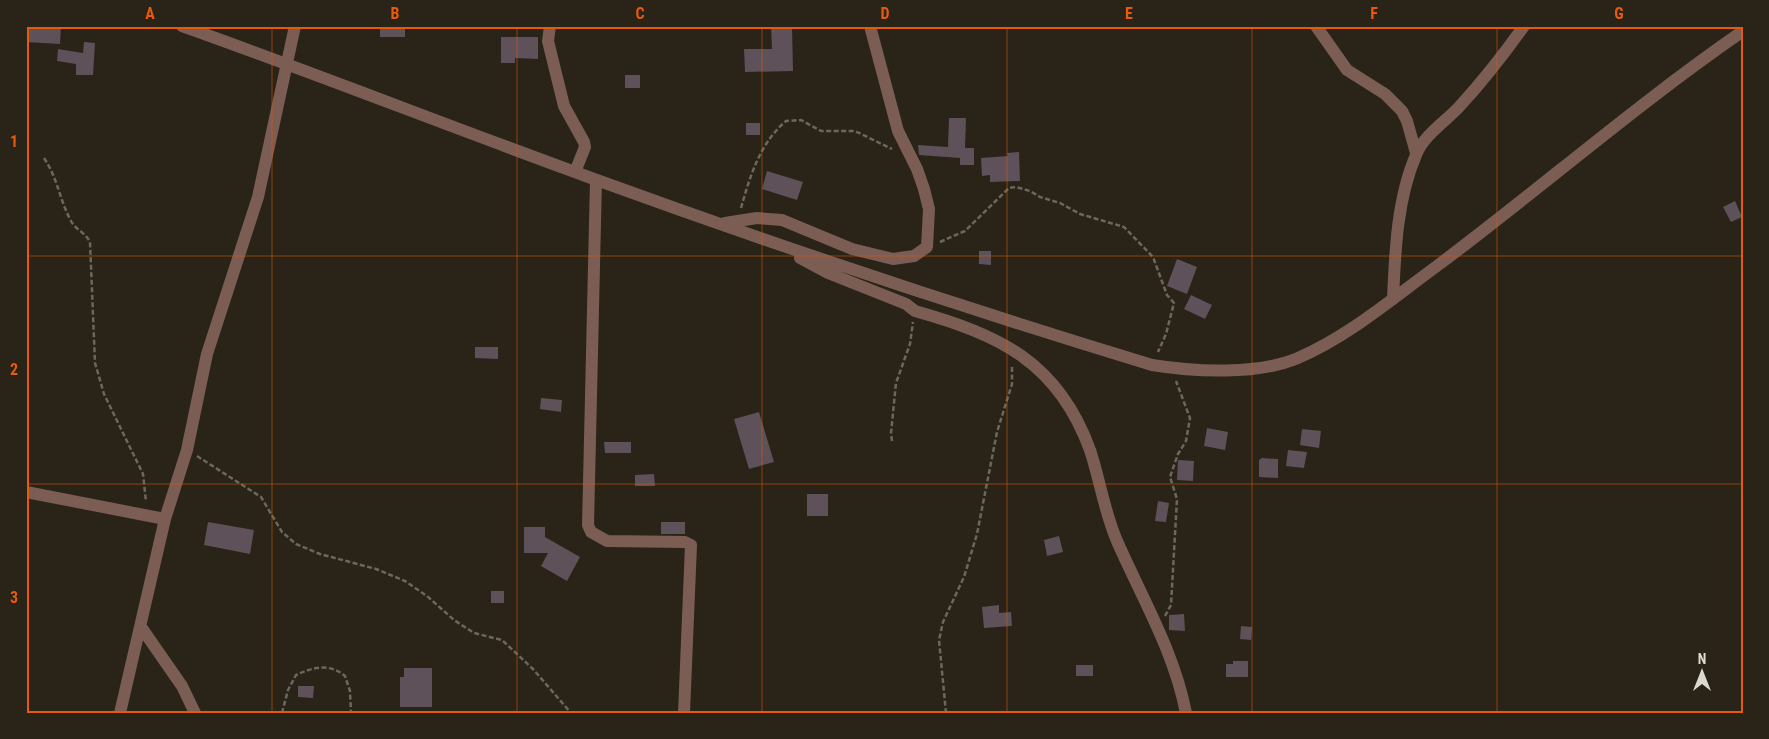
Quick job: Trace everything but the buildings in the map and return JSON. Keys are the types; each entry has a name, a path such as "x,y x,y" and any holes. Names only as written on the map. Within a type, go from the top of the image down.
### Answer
{"street":[{"path":"182,26 287,63 596,180 778,244 999,318 1152,365 1172,368 1232,370 1266,366 1297,358 1335,338 1393,299 1484,231 1702,60 1743,31"},
{"path":"120,713 165,519 187,450 208,354 258,197 295,26"},
{"path":"550,26 548,41 564,106 584,142 575,172"},
{"path":"720,223 757,218 782,220 852,248 893,259 914,256 927,247 928,209 921,182 898,131 870,26"},
{"path":"1316,26 1347,70 1385,94 1399,106 1408,120 1416,153"},
{"path":"1393,299 1397,240 1403,203 1416,153 1434,130 1480,84 1524,26"},
{"path":"596,180 588,525 591,532 607,541 685,542 692,545 684,713"},
{"path":"778,244 804,261 828,273 906,304 915,311 978,331 1008,346 1040,368 1050,379 1070,408 1090,451 1108,521 1165,643 1176,672 1186,713"},
{"path":"26,492 165,519"},
{"path":"141,627 182,686 195,713"}],"path":[{"path":"737,222 755,164 771,136 786,120 801,120 814,129 821,131 855,131 886,147 910,155"},
{"path":"44,158 60,187 70,221 87,236 90,242 95,363 104,394 143,474 144,492 151,516"},
{"path":"927,247 965,231 1009,188 1016,187 1030,191 1040,198 1060,203 1080,214 1124,227 1153,257 1166,295 1174,303 1166,334 1152,365"},
{"path":"892,441 890,433 896,383 910,344 915,311"},
{"path":"946,713 938,640 943,622 964,577 977,534 998,432 1012,384 1012,363 1008,346"},
{"path":"1165,643 1162,622 1171,605 1177,498 1170,477 1178,454 1186,441 1190,418 1180,396 1172,368"},
{"path":"187,450 261,497 273,514 282,532 296,544 320,554 376,569 405,581 427,596 454,620 474,633 502,640 533,669 572,713"},
{"path":"282,713 288,690 296,675 316,667 334,669 345,676 350,691 351,713"}]}
